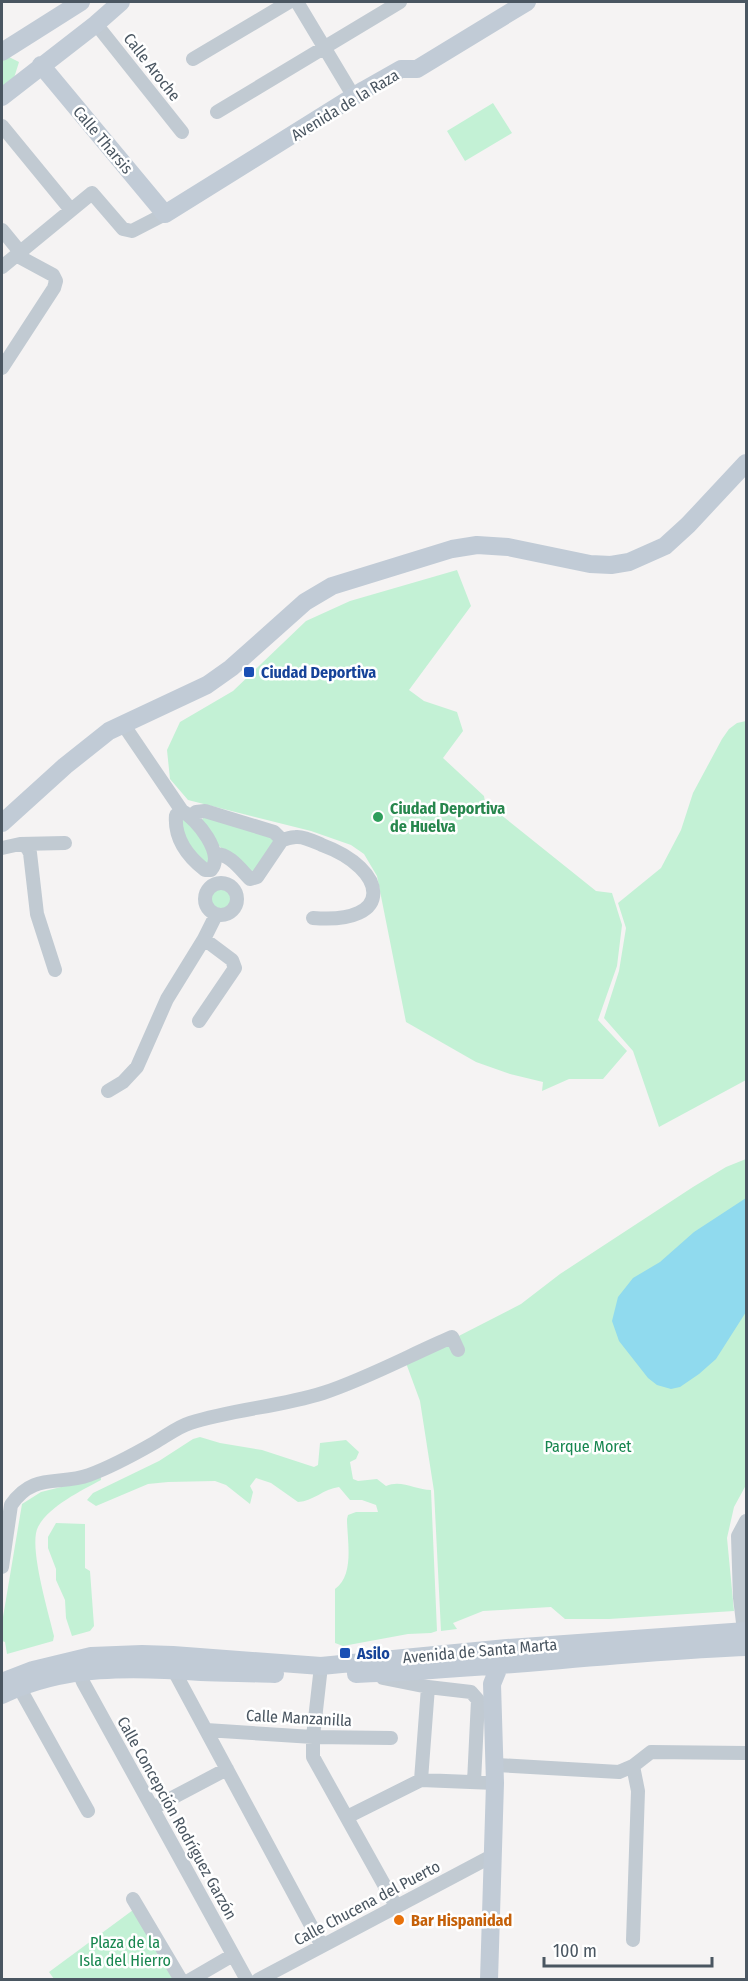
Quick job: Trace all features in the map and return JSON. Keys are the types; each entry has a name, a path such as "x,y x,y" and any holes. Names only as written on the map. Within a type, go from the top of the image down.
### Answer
{"street":[{"path":"4,50 81,2"},
{"path":"2,98 121,2"},
{"path":"193,59 289,2"},
{"path":"297,2 354,97"},
{"path":"217,112 400,2"},
{"name":"Avenida de la Raza","path":"165,214 401,69 417,69 527,2"},
{"name":"Calle Aroche","path":"96,24 182,132"},
{"path":"44,25 30,44 32,51 47,61"},
{"path":"4,50 19,50 25,54 27,67 24,78"},
{"name":"Calle Tharsis","path":"47,61 165,214"},
{"path":"2,126 72,210"},
{"path":"2,267 92,193 123,229 132,231 165,214"},
{"path":"2,230 18,254 53,275 56,281 54,288 2,368"},
{"path":"2,823 65,766 109,731 207,685 231,668 305,602 332,586 452,549 477,545 508,547 590,564 611,565 628,562 665,546 747,463"},
{"path":"123,724 187,813 202,829 215,854 214,876 204,898 207,908 216,915 227,914 231,911 237,902 236,891 228,884 214,876 205,870 180,843 175,828 176,815 187,813 206,811 274,832 282,840"},
{"path":"215,854 220,853 231,860 250,879 257,877 282,840 297,837 330,848 362,868 372,882 374,891 373,900 365,911 348,918 329,920 313,918"},
{"path":"2,848 20,844 65,843"},
{"path":"20,844 27,847 30,853 37,914 55,970"},
{"path":"108,1091 123,1083 137,1067 167,999 216,915"},
{"path":"199,1021 235,968 232,960 204,939"},
{"path":"2,1567 11,1505 17,1496 45,1480 64,1480 87,1476 132,1456 188,1424 243,1410 293,1402 325,1392 452,1337 458,1350"},
{"path":"746,1636 740,1587 738,1536 747,1521"},
{"name":"Avenida de Santa Marta","path":"321,1671 507,1648 746,1636"},
{"name":"Avenida de Santa Marta","path":"2,1695 10,1684 43,1679 76,1665 141,1668 173,1662 366,1674 470,1667 499,1677 527,1664 746,1636"},
{"path":"487,1978 499,1677 507,1648"},
{"path":"488,1650 499,1677"},
{"path":"173,1662 206,1730 322,1946"},
{"name":"Calle Concepción Rodríguez Garzón","path":"76,1665 247,1980"},
{"path":"321,1671 313,1737 313,1757 396,1906"},
{"path":"366,1674 428,1687 471,1692 478,1700 474,1782"},
{"path":"10,1684 88,1811"},
{"path":"422,1780 428,1687"},
{"name":"Calle Manzanilla","path":"206,1730 313,1737 390,1738"},
{"path":"347,1817 422,1780 474,1782 496,1774 619,1772 633,1766 651,1752 747,1753"},
{"path":"633,1766 638,1791 633,1940"},
{"path":"153,1808 227,1769"},
{"name":"Calle Chucena del Puerto","path":"258,1980 492,1856"},
{"path":"133,1899 181,1980"},
{"path":"190,1980 233,1955"}],"green space":[{"path":"7,56 19,62 14,78 2,88 2,60"},
{"path":"493,103 512,133 465,161 447,131"},
{"name":"Ciudad Deportiva de Huelva","path":"457,570 471,606 409,690 424,701 457,712 463,731 443,758 484,796 485,802 596,891 612,893 622,925 617,966 598,1020 627,1051 603,1079 569,1079 542,1091 543,1082 476,1062 406,1022 377,876 364,854 351,845 311,831 188,800 170,779 167,750 180,722 233,691 306,621 350,601"},
{"path":"746,721 746,1080 659,1127 633,1051 604,1018 619,971 626,928 618,903 661,868 681,830 693,793 722,739 737,723"},
{"path":"205,816 269,835 274,840 258,869 247,870 218,845 201,821"},
{"path":"184,819 194,824 212,858 206,864 184,843 180,822"},
{"path":"221,887 230,890 233,899 230,908 221,911 212,908 209,899 212,890"},
{"name":"Parque Moret","path":"746,1159 746,1485 734,1507 727,1538 734,1611 609,1619 565,1619 551,1607 483,1611 453,1623 457,1629 441,1631 434,1491 420,1401 406,1363 521,1304 560,1274 693,1187 726,1167"},
{"path":"200,1437 262,1450 314,1467 318,1465 320,1443 346,1440 359,1452 356,1459 350,1462 353,1479 358,1481 377,1479 386,1486 403,1484 431,1490 437,1631 343,1646 335,1643 335,1589 341,1583 348,1566 348,1515 356,1512 378,1512 376,1505 362,1500 350,1500 339,1487 309,1500 298,1502 271,1483 256,1478 250,1486 253,1492 250,1504 226,1485 215,1481 168,1482 148,1484 96,1506 87,1500 93,1493 159,1461 193,1439"},
{"path":"101,1477 101,1480 57,1506 38,1527 37,1564 54,1636 53,1641 7,1654 5,1642 2,1641 2,1623 22,1504 41,1492"},
{"path":"56,1523 85,1524 85,1568 90,1571 94,1626 90,1631 72,1636 66,1618 65,1600 56,1580 56,1569 48,1548 48,1537"},
{"name":"Plaza de la Isla del Hierro","path":"133,1910 175,1979 54,1979 49,1972"}],"water":[{"path":"746,1198 746,1312 716,1359 699,1374 680,1387 671,1389 657,1385 648,1378 619,1341 612,1321 618,1297 633,1278 660,1262 694,1232"}],"place":[{"name":"Ciudad Deportiva","path":"249,672"},
{"name":"Ciudad Deportiva de Huelva","path":"378,817"},
{"name":"Asilo","path":"345,1653"},
{"name":"Bar Hispanidad","path":"399,1920"}]}
